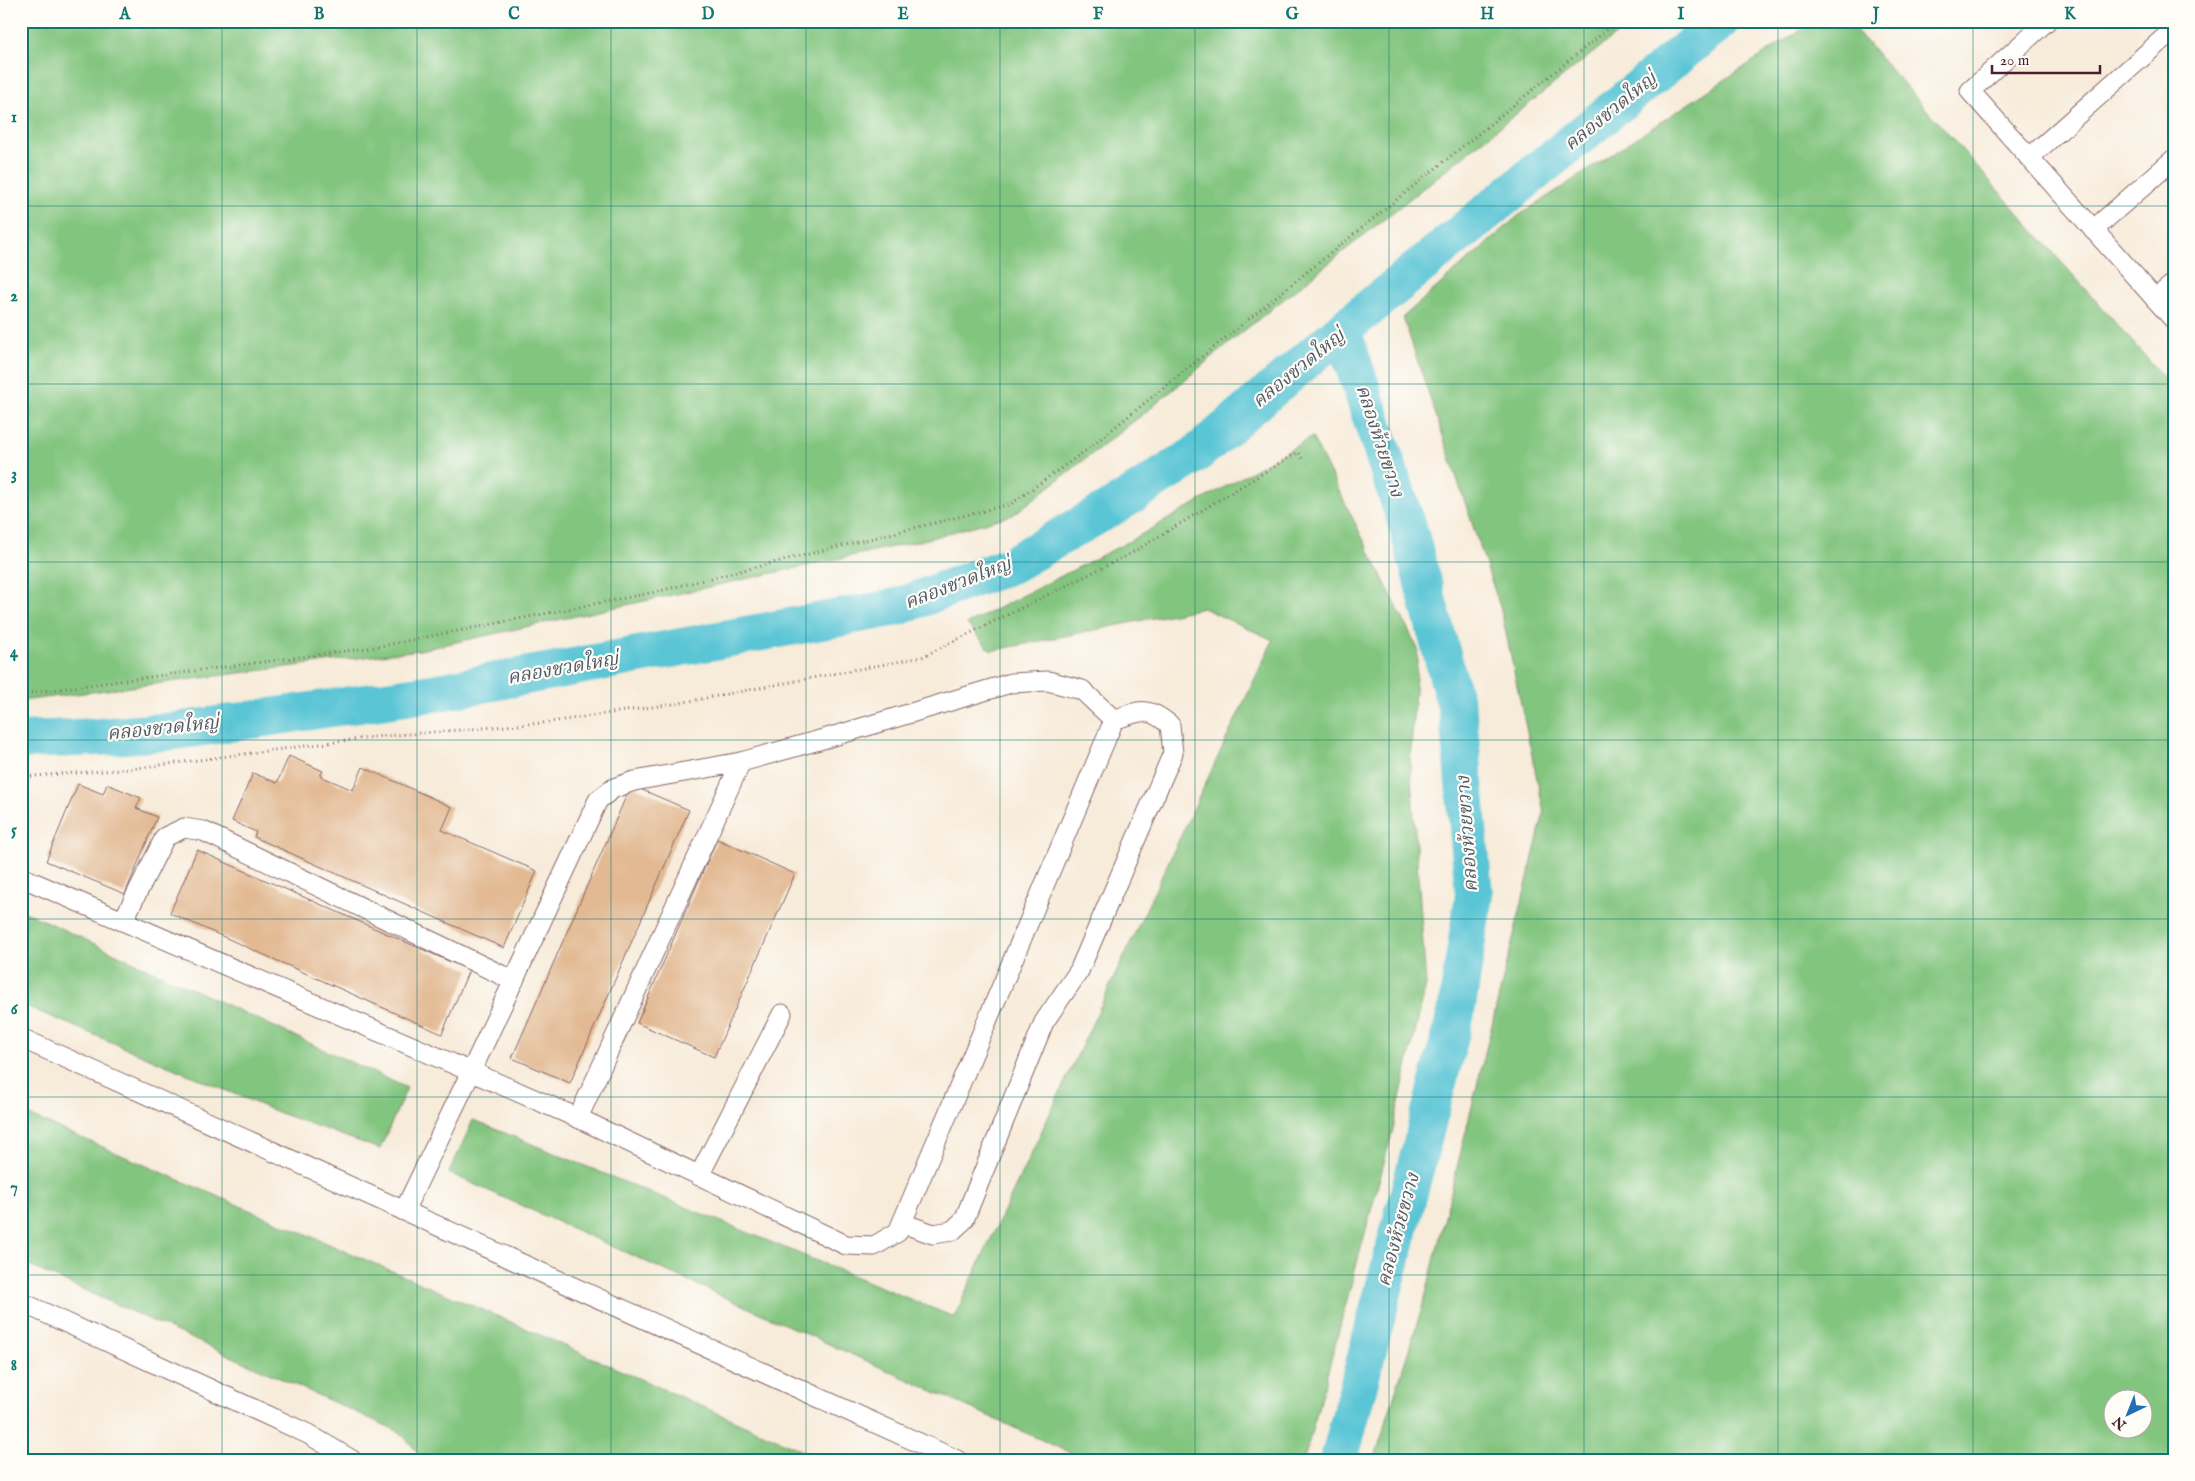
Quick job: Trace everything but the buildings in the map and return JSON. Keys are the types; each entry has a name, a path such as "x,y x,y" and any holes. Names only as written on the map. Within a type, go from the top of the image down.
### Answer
{"lane":[{"path":"2047,21 1970,91 2174,320"},
{"path":"2029,158 2174,29"},
{"path":"2093,230 2174,159"},
{"path":"2155,299 2174,282"},
{"path":"404,1211 472,1072 598,800 614,788 634,781 741,762 1011,683 1048,681 1082,690 1114,720"},
{"path":"21,877 578,1118 846,1244 874,1246 898,1232 1114,720 1138,711 1156,714 1170,725 1172,753 1079,971 1044,1022 964,1220 952,1231 933,1234 902,1223"},
{"path":"578,1118 741,762"},
{"path":"123,921 164,837 184,828 194,829 203,831 514,981"},
{"path":"699,1176 782,1014"},
{"path":"21,1038 957,1460"},
{"path":"21,1302 308,1434 352,1460"}],"path":[{"path":"21,694 376,647 655,592 1011,504 1089,448 1618,21"},
{"path":"21,778 130,769 373,737 543,723 680,703 922,657 1130,554 1298,452 1304,461"}],"green space":[{"path":"21,21 1633,21 1240,334 1151,408 1013,515 920,541 420,650 21,701"},
{"path":"1814,21 1848,21 2174,389 2174,1460 1374,1460 1425,1298 1544,812 1501,610 1403,317 1518,216"},
{"path":"1312,437 1418,649 1410,762 1426,985 1392,1133 1304,1460 1086,1460 449,1173 473,1120 954,1317 1273,640 1203,608 991,651 967,624 1128,542"},
{"path":"21,910 407,1088 380,1149 277,1112 21,1004"},
{"path":"21,1112 520,1326 824,1460 424,1460 400,1432 21,1262"}],"waterway":[{"name":"คลองชวดใหญ่","path":"21,740 99,737 176,731 433,693 897,607 1011,565 1121,502 1195,455 1342,330 1721,21"},
{"name":"คลองห้วยขวาง","path":"1339,1460 1456,1013 1474,895 1458,714 1409,531 1342,330"}]}
